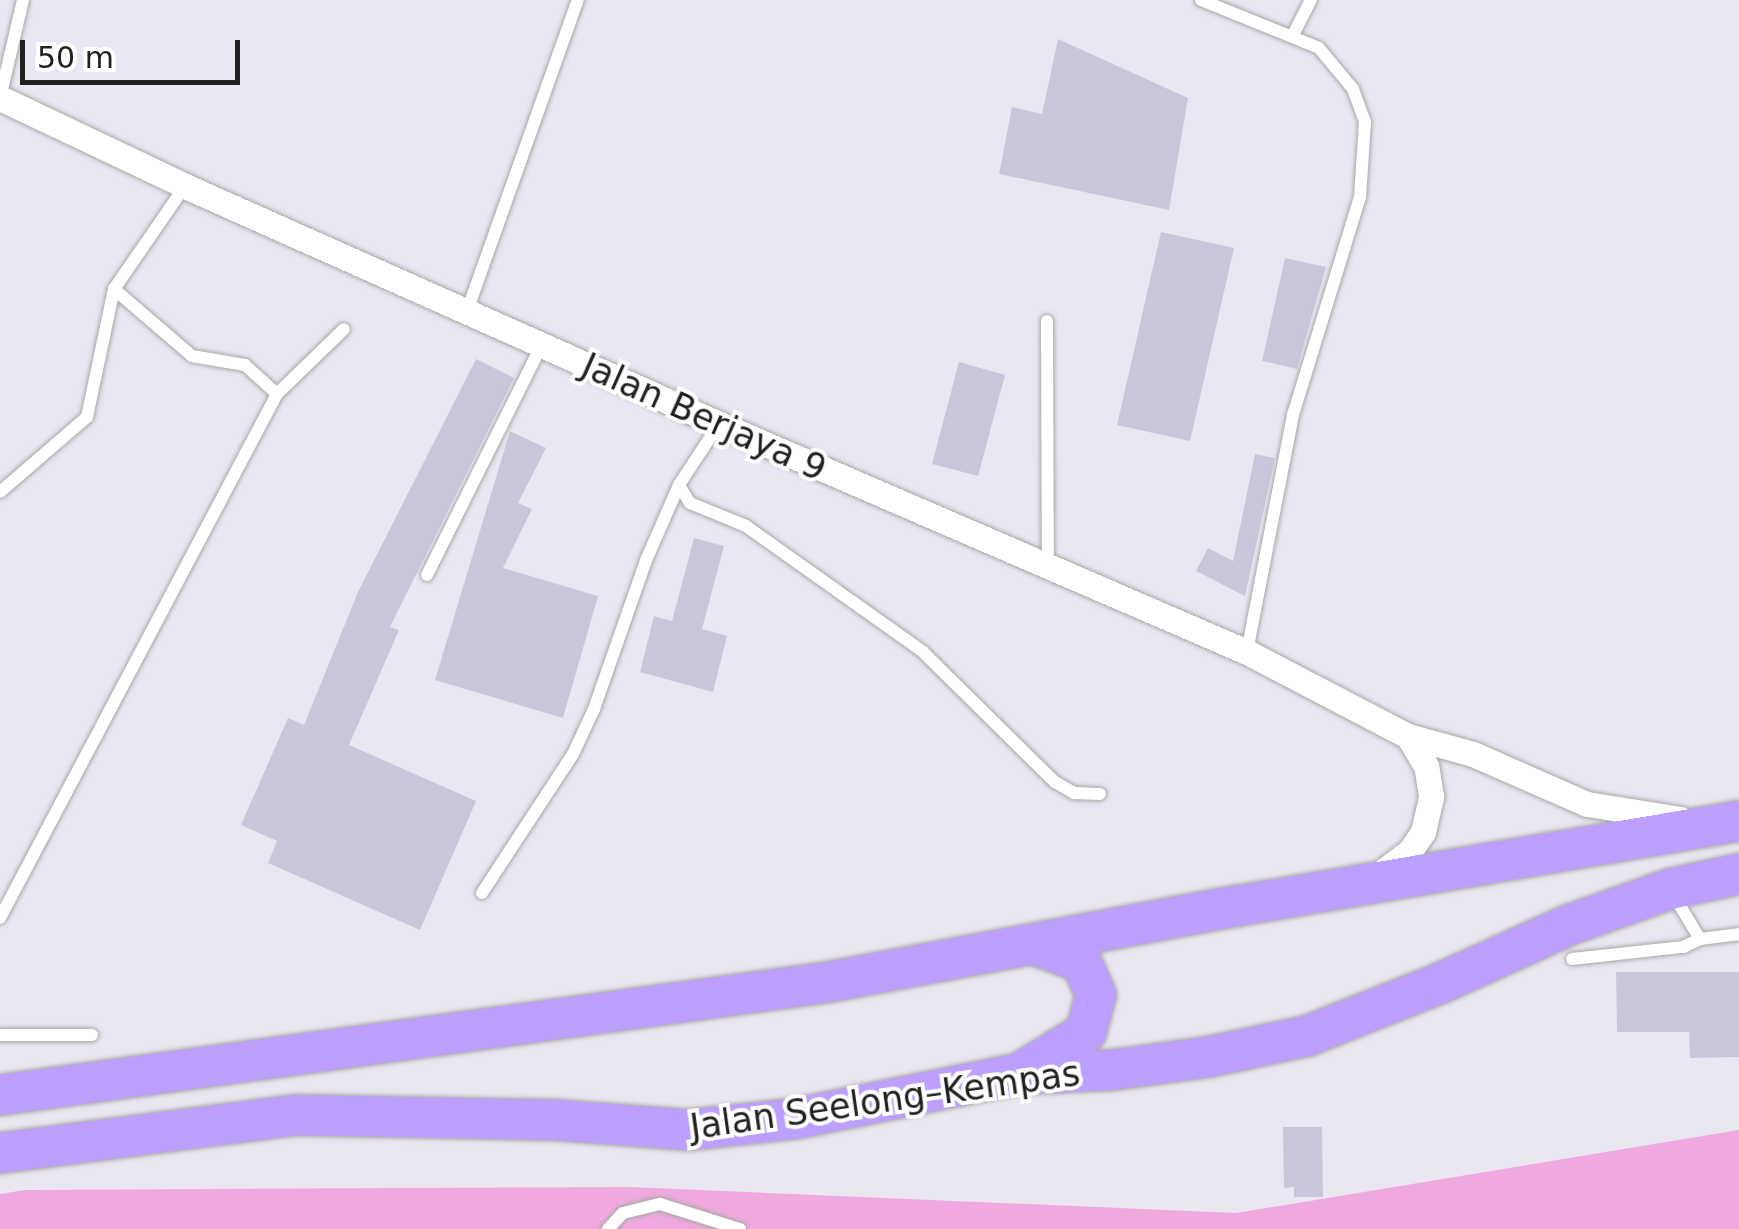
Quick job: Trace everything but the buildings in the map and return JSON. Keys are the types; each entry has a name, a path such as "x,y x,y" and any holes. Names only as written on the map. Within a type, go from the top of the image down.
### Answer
{"main road":[{"path":"0,1095 487,1032 828,982 1729,823"},
{"name":"Jalan Seelong–Kempas","path":"0,1153 295,1115 556,1120 689,1130 799,1118 1018,1074 1112,1070 1208,1058 1307,1036 1440,983 1569,925 1670,890 1739,874"},
{"path":"1018,1074 1086,1032 1096,995 1081,962 1035,945"}],"street":[{"name":"Jalan Berjaya 9","path":"0,98 185,186 720,424 1247,652 1408,736 1473,754 1587,804 1729,823"},
{"path":"1365,885 1410,851 1422,832 1432,796 1426,766 1408,736"}],"lane":[{"path":"0,98 23,0"},
{"path":"467,311 578,0"},
{"path":"1201,0 1319,48 1344,74 1365,122 1360,197 1293,415 1247,652"},
{"path":"1294,36 1311,0"},
{"path":"0,492 87,416 114,289 185,186"},
{"path":"114,289 192,356 246,365 276,394"},
{"path":"1047,320 1048,568"},
{"path":"0,918 276,394 344,329"},
{"path":"428,575 542,344"},
{"path":"482,893 573,754 594,708 647,558 680,486 720,424"},
{"path":"680,486 690,503 746,526 924,652 1055,782 1074,793 1100,794"},
{"path":"1670,890 1700,939"},
{"path":"1572,959 1683,946 1700,939 1739,934"},
{"path":"0,1035 92,1036"},
{"path":"608,1229 623,1213 660,1204 740,1229"}],"shaded area":[{"path":"1739,1130 1739,1229 0,1229 0,1194 25,1190 630,1187 1236,1213"}]}
